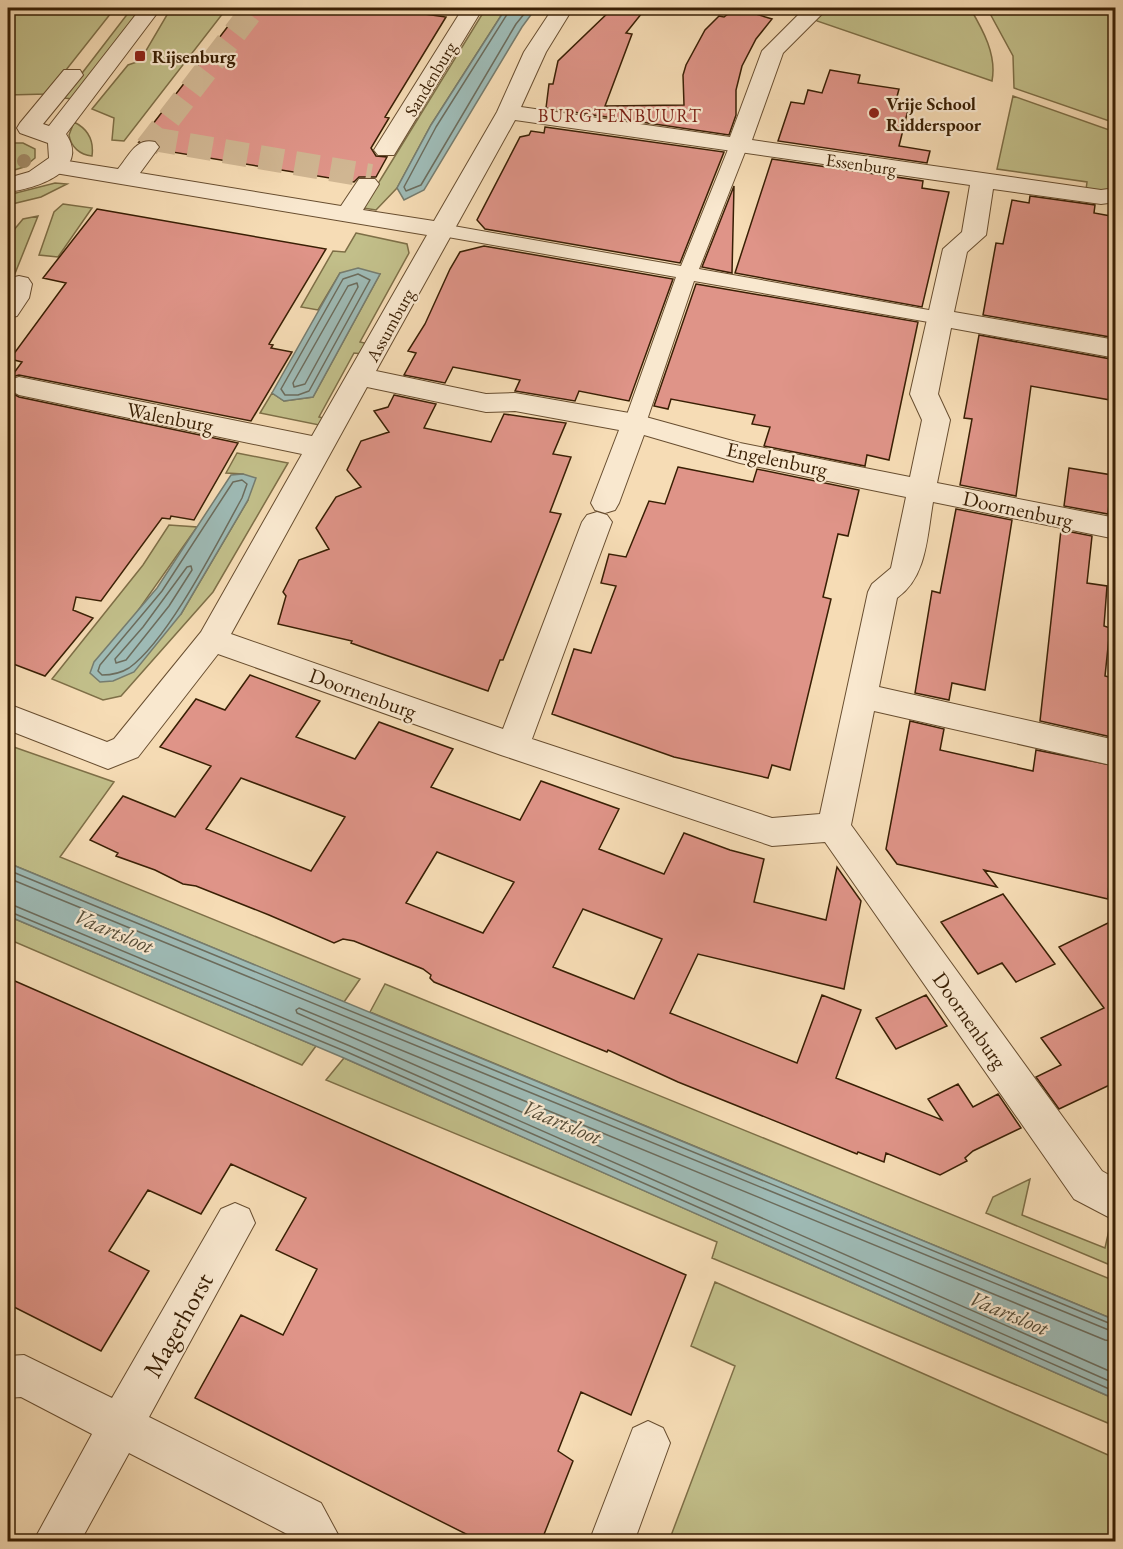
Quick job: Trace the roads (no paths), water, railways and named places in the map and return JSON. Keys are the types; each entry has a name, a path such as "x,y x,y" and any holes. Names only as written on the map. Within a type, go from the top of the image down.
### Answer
{"street":[{"path":"18,128 125,8"},
{"path":"54,135 151,8"},
{"name":"Sandenburg","path":"386,150 473,8"},
{"name":"Assumburg","path":"212,640 322,448 508,112 535,52 563,8"},
{"path":"513,746 635,423 688,273 773,51 818,8"},
{"name":"Essenburg","path":"508,112 738,147 983,180"},
{"path":"8,185 38,177 55,166 62,149 54,135 18,128"},
{"path":"124,178 147,147"},
{"path":"55,166 442,230 1116,349"},
{"path":"834,827 883,592 896,583 905,571 936,420 924,396 955,249 974,235 983,180 1101,197 1116,195"},
{"path":"348,215 367,184"},
{"path":"8,309 16,298 19,284"},
{"name":"Engelenburg","path":"361,377 486,403 515,402 635,423 740,453 920,489"},
{"name":"Walenburg","path":"19,386 322,448"},
{"name":"Doornenburg","path":"920,489 1116,529"},
{"path":"8,717 108,756 126,748 212,640"},
{"name":"Doornenburg","path":"212,640 513,746 772,832 834,827 1088,1185 1116,1202"},
{"path":"861,695 1111,752"},
{"name":"Magerhorst","path":"56,1542 235,1223"},
{"path":"8,1377 24,1376 305,1519 320,1542"},
{"path":"611,1542 648,1443"}],"water":[{"path":"506,8 536,8 522,27 424,190 404,200 397,188 431,125"},
{"path":"358,268 380,274 313,397 284,401 272,393 340,273"},
{"path":"243,474 256,478 248,500 181,614 134,672 113,681 100,682 90,673 94,662 157,588 231,475"},
{"name":"Vaartsloot","path":"8,863 1115,1320 1115,1399 344,1058 8,916"}],"tunnel":[{"path":"153,139 254,8"},
{"path":"147,147 153,139"},
{"path":"153,139 371,176"}],"place":[{"name":"Rijsenburg","path":"140,56"},
{"name":"Vrije School Ridderspoor","path":"874,113"}],"district":[{"name":"BURGTENBUURT","path":"620,115"}]}
